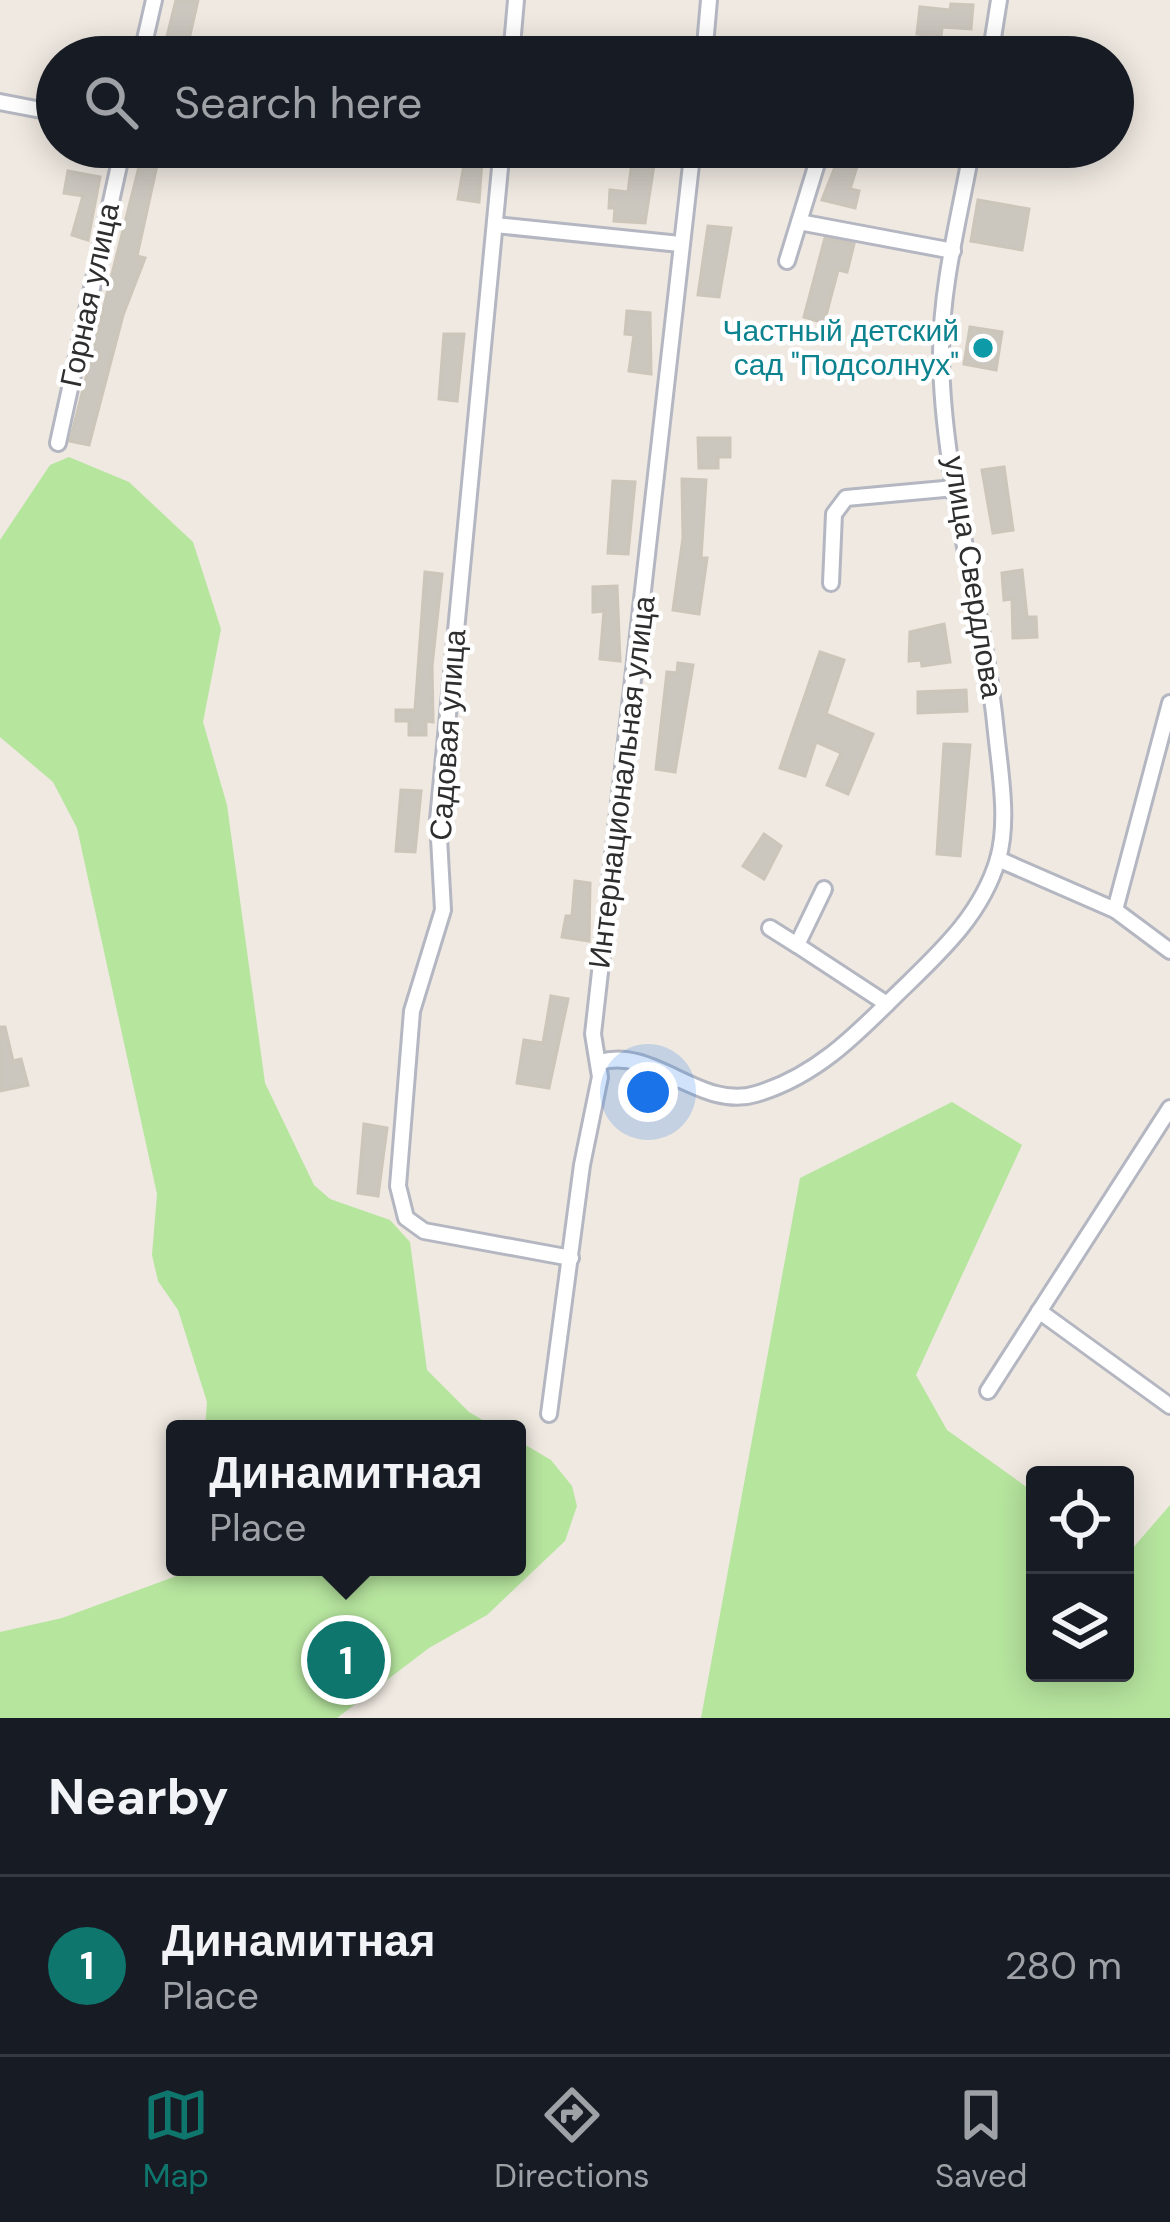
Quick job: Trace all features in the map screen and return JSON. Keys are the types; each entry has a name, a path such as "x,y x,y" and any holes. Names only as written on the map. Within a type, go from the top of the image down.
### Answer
{"street":[{"path":"146,36 154,0"},
{"path":"513,36 516,0"},
{"path":"706,36 709,0"},
{"path":"994,36 1000,0"},
{"path":"0,102 36,109"},
{"name":"Горная улица","path":"58,443 118,168"},
{"name":"Садовая улица","path":"500,168 438,820 443,910 412,1011 398,1186 406,1218 417,1228 571,1258"},
{"name":"Интернациональная улица","path":"549,1414 599,1062 593,1034 690,168"},
{"path":"787,261 816,168"},
{"name":"улица Свердлова","path":"599,1062 624,1058 714,1092 747,1096 834,1054 962,930 998,859 1000,760 992,668 955,488 941,356 968,168"},
{"path":"799,222 953,251"},
{"path":"495,225 680,244"},
{"path":"831,583 837,505 863,494 955,488"},
{"path":"1115,910 1170,703"},
{"path":"998,859 1115,910 1170,951"},
{"path":"797,945 824,889"},
{"path":"770,928 887,1004"},
{"path":"988,1391 1170,1108"},
{"path":"1039,1311 1170,1406"}],"green space":[{"path":"69,457 129,482 193,542 221,629 203,722 227,805 265,1083 314,1185 330,1199 390,1220 410,1242 427,1370 483,1420 206,1420 207,1402 178,1310 158,1281 152,1255 157,1194 77,828 53,782 0,737 0,540 50,465"},
{"path":"952,1102 1022,1145 916,1375 947,1430 1026,1487 1026,1682 1134,1682 1134,1547 1170,1505 1170,1718 701,1718 800,1178"},
{"path":"526,1445 551,1460 572,1486 577,1506 565,1541 487,1615 429,1648 337,1718 0,1718 0,1632 62,1618 176,1576 526,1576"}],"building":[{"path":"176,0 198,0 190,36 167,36"},
{"path":"951,4 973,5 971,29 942,27 941,36 917,34 920,7 950,10"},
{"path":"139,168 156,168 137,256 145,258 123,315 89,445 70,441"},
{"path":"463,168 481,168 479,202 458,199"},
{"path":"631,168 654,168 645,223 614,221 610,190 628,192"},
{"path":"835,168 856,168 850,189 859,191 855,208 822,200"},
{"path":"68,171 100,177 88,240 72,235 83,196 64,193"},
{"path":"978,200 1029,209 1022,250 971,241"},
{"path":"708,226 731,228 719,297 698,295"},
{"path":"825,238 854,244 847,272 838,270 824,323 804,317"},
{"path":"627,311 650,313 651,374 629,371 634,335 625,334"},
{"name":"Частный детский сад \"Подсолнух\"","path":"970,327 1002,332 996,370 964,364"},
{"path":"444,334 464,334 457,401 439,399"},
{"path":"698,438 730,438 730,457 718,457 718,468 699,468"},
{"path":"1004,467 1013,530 993,533 982,470"},
{"path":"682,479 706,480 701,558 707,558 699,614 673,610 683,538"},
{"path":"613,481 635,482 628,554 608,553"},
{"path":"1022,570 1027,617 1036,617 1037,637 1013,638 1012,599 1004,600 1002,573"},
{"path":"425,572 442,574 432,666 433,722 426,721 426,735 409,735 409,721 396,721 396,710 415,710"},
{"path":"617,586 620,661 600,659 604,611 593,612 593,587"},
{"path":"944,624 950,662 922,666 921,660 909,661 910,632"},
{"path":"820,652 844,660 826,714 873,734 848,794 827,785 841,753 816,742 805,776 780,768"},
{"path":"678,663 693,665 675,772 656,769 667,672 677,673"},
{"path":"966,690 967,711 918,713 918,692"},
{"path":"944,744 970,745 960,856 937,854"},
{"path":"401,790 421,791 415,852 396,851"},
{"path":"764,834 781,846 764,879 743,866"},
{"path":"575,881 590,883 589,941 562,937 566,916 572,916"},
{"path":"551,996 568,999 549,1088 517,1083 524,1040 543,1043"},
{"path":"0,1027 5,1027 13,1061 21,1059 28,1085 0,1091"},
{"path":"364,1124 387,1128 378,1196 358,1193"}],"place":[{"name":"Частный детский сад \"Подсолнух\"","path":"983,348"},
{"name":"Динамитная","path":"346,1660"}]}
